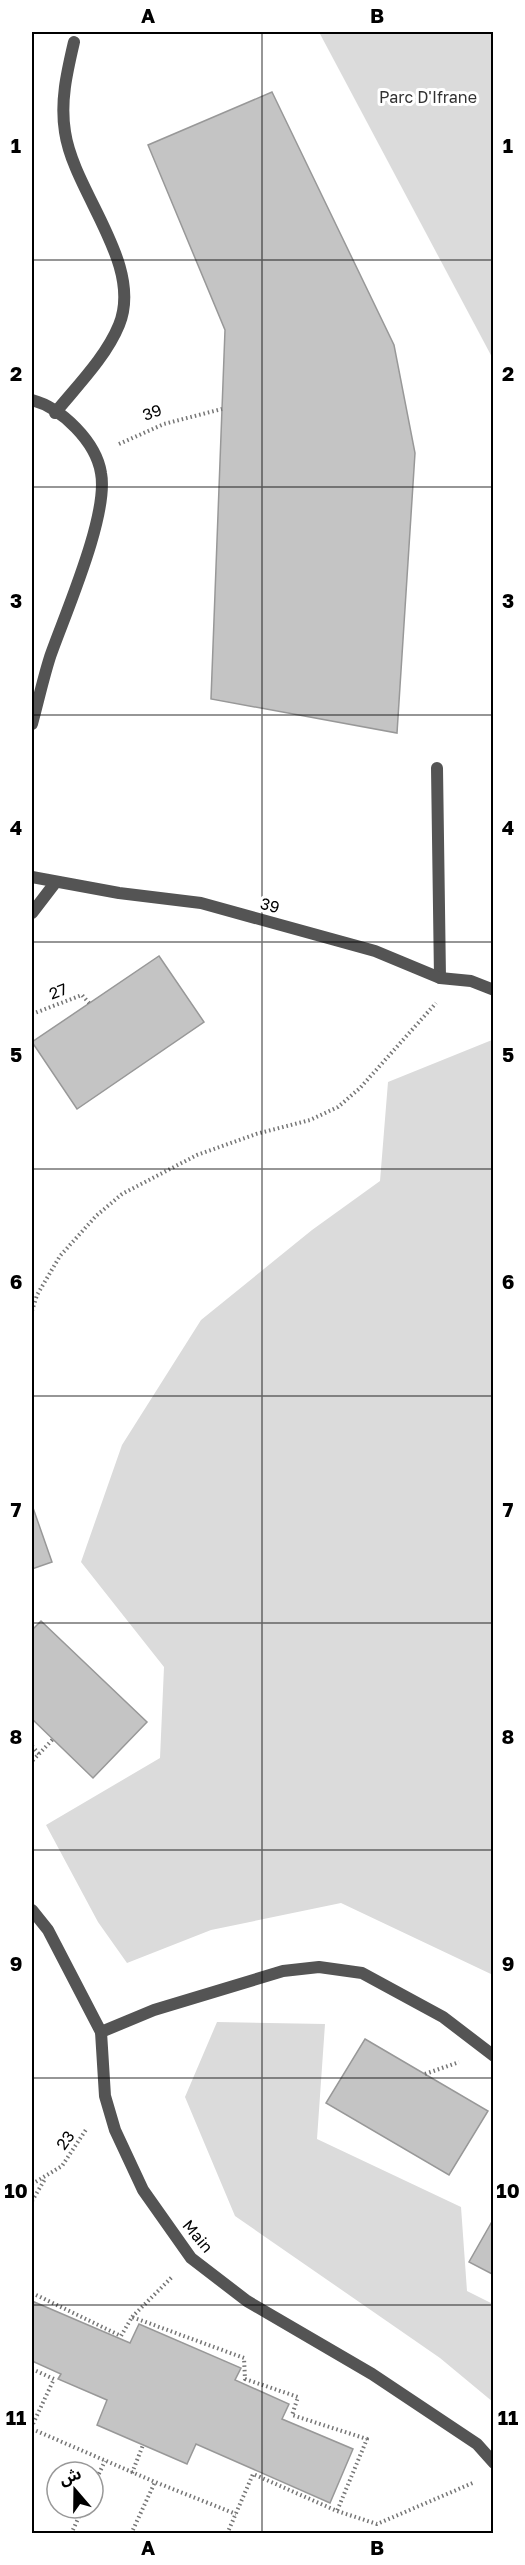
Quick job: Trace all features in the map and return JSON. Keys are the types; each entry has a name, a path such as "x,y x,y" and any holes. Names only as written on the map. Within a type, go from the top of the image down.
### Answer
{"lane":[{"path":"55,413 108,346 120,323 124,306 124,287 119,262 110,239 81,184 64,131 64,84 74,42"},
{"path":"32,400 75,426 96,454 102,475 94,532 49,661 32,724"},
{"path":"437,768 440,978"},
{"name":"39","path":"32,877 55,883 201,903 375,951 440,978 471,981 494,990"},
{"path":"32,913 55,883"},
{"name":"Main","path":"32,1910 48,1930 101,2032 105,2096 115,2130 143,2190 191,2258 247,2301 372,2374 477,2444 494,2463"},
{"path":"101,2032 154,2010 272,1974 319,1967 362,1973 443,2017 494,2055"}],"path":[{"name":"39","path":"96,454 164,424 222,408"},
{"path":"32,1311 37,1295 60,1256 96,1216 122,1194 197,1155 256,1134 310,1120 338,1107 360,1088 437,1003 440,978"},
{"name":"27","path":"32,1014 82,995 89,1003"},
{"path":"32,1761 53,1739"},
{"path":"32,1746 39,1754"},
{"name":"23","path":"32,2184 62,2166 84,2134 105,2096"},
{"path":"32,2201 46,2176"},
{"path":"32,2293 122,2336 132,2317 191,2258"},
{"path":"132,2317 244,2358 245,2379 298,2397 292,2415 367,2439 337,2511"},
{"path":"32,2369 54,2379 32,2427 103,2460"},
{"path":"132,2473 143,2445"},
{"path":"105,2461 236,2514"},
{"path":"227,2534 254,2474 337,2511 377,2524 483,2478"},
{"path":"131,2534 155,2482"},
{"path":"71,2534 77,2520"}],"green space":[{"name":"Parc D'Ifrane","path":"319,32 493,32 493,359"},
{"path":"492,1040 493,1975 341,1903 211,1930 127,1963 98,1922 46,1825 160,1758 164,1667 81,1562 122,1445 201,1320 312,1230 380,1181 388,1082"},
{"path":"217,2022 325,2024 317,2139 461,2207 467,2291 493,2304 493,2402 440,2358 235,2216 185,2097"}],"building":[{"path":"272,92 394,345 415,453 397,733 211,699 225,330 148,145"},
{"path":"159,956 204,1022 77,1109 32,1042"},
{"path":"32,1505 52,1562 32,1569"},
{"path":"41,1621 147,1722 93,1778 32,1719 32,1630"},
{"path":"365,2039 488,2111 449,2175 326,2103"},
{"path":"494,2218 494,2275 469,2262"},
{"path":"32,2301 130,2343 139,2324 241,2368 235,2380 289,2404 282,2419 353,2449 330,2503 196,2444 187,2464 97,2425 107,2400 58,2379 61,2374 32,2361"}]}
